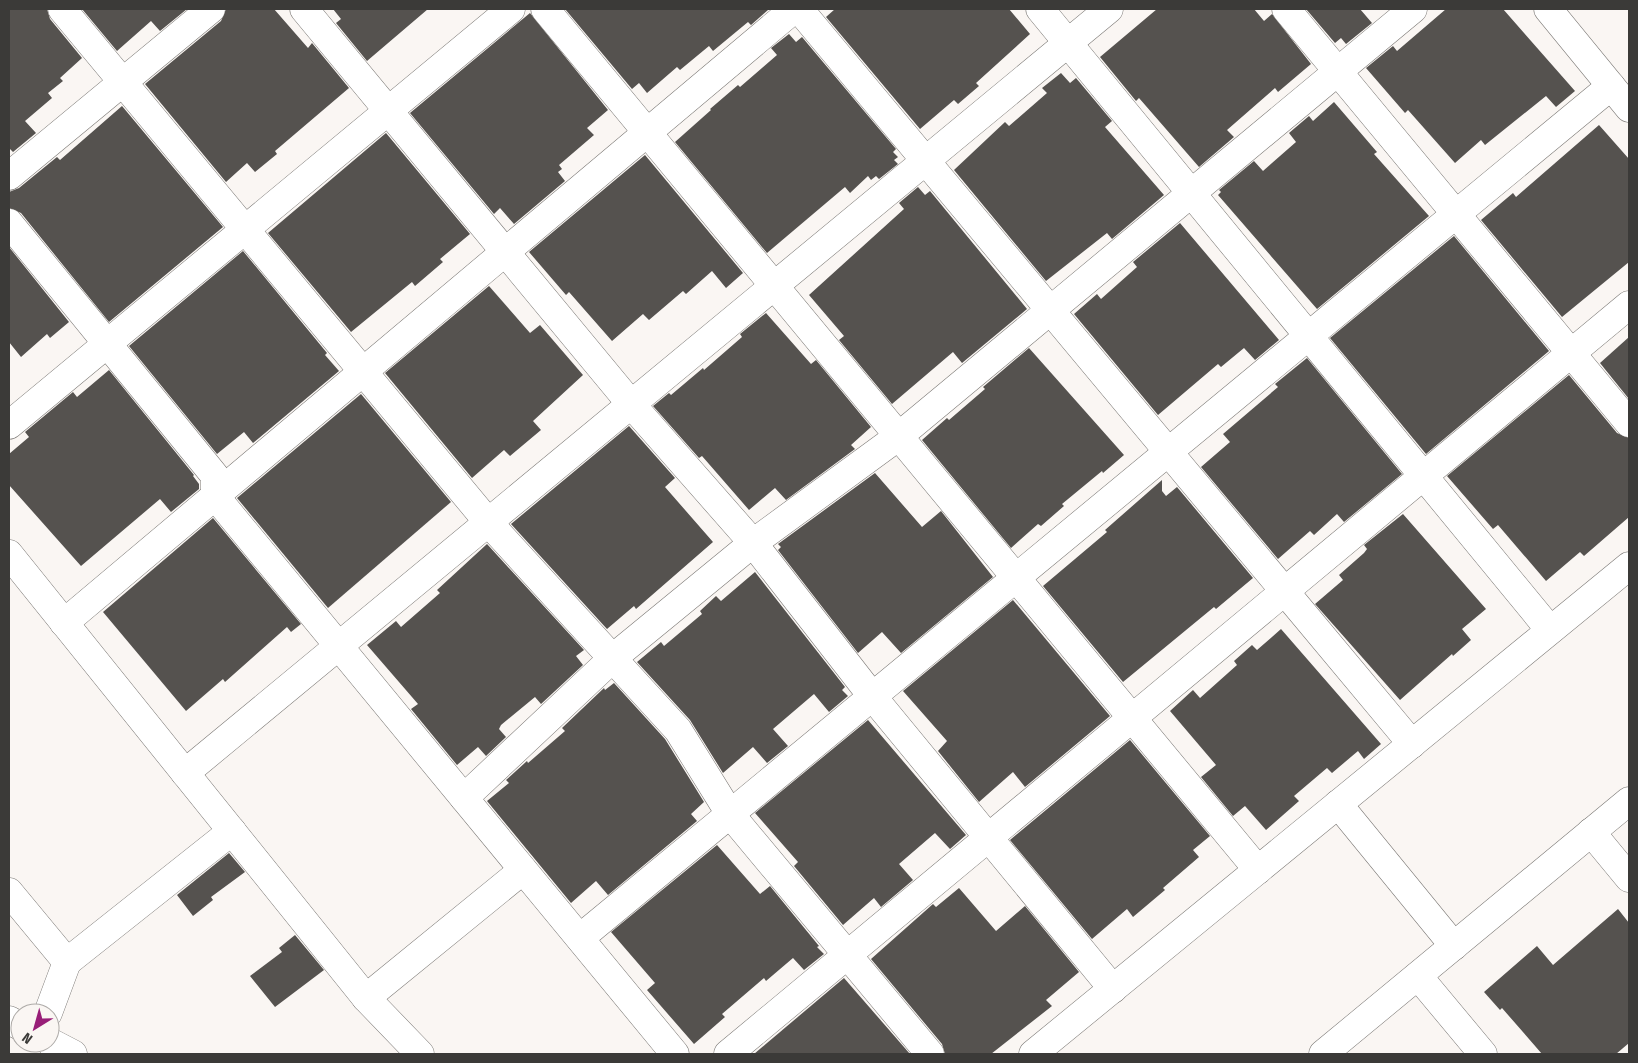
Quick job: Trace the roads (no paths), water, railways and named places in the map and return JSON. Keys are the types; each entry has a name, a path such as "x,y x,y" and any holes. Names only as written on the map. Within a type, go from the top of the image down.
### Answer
{"street":[{"path":"62,9 488,522 678,730 730,814 930,1054"},
{"path":"9,176 211,9"},
{"path":"304,9 631,404 753,543 872,696 1113,989"},
{"path":"9,425 511,9"},
{"path":"545,9 1258,870"},
{"path":"64,623 794,9"},
{"path":"799,9 1412,744"},
{"path":"1040,9 1550,630"},
{"path":"185,773 1109,9"},
{"path":"1286,9 1629,423"},
{"path":"464,798 614,658 753,543 899,436 1413,9"},
{"path":"1548,9 1629,108"},
{"path":"580,938 1611,86"},
{"path":"9,223 215,476 215,496 675,1054"},
{"path":"728,1054 1629,305"},
{"path":"9,554 366,998 420,1054"},
{"path":"1033,1054 1629,566"},
{"path":"1323,1054 1629,801"},
{"path":"1338,804 1454,946"},
{"path":"52,1003 67,962 232,831"},
{"path":"1591,832 1629,878"},
{"path":"366,998 523,870"},
{"path":"9,892 67,962"},
{"path":"1418,976 1483,1054"},
{"path":"60,1047 73,1054"}]}
